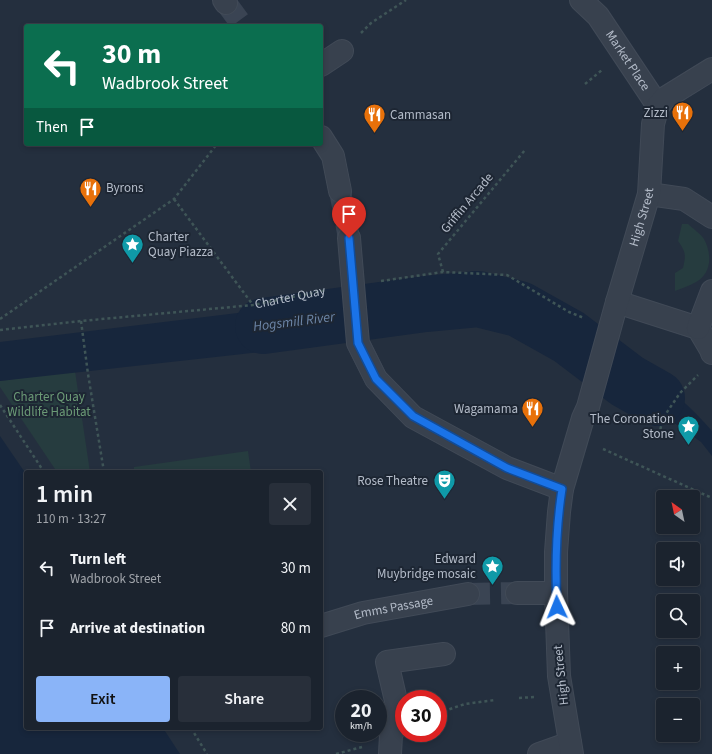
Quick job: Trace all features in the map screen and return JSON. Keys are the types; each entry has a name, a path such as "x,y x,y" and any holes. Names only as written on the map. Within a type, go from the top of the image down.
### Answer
{"street":[{"name":"Market Place","path":"581,0 596,8 658,106"},
{"path":"323,64 342,51"},
{"path":"658,106 665,98 712,69"},
{"name":"High Street","path":"571,748 559,676 556,593 558,512 562,489 583,418 588,407 649,194 653,124 658,106"},
{"path":"323,140 333,156 340,191"},
{"path":"649,194 684,199 708,216 712,217"},
{"path":"349,238 358,343 376,379 413,416 507,468 562,489"},
{"path":"698,328 712,292"},
{"path":"617,302 698,328 712,353"},
{"path":"517,593 556,593"},
{"name":"Emms Passage","path":"323,625 363,613 468,594"},
{"path":"390,754 391,735 400,718 388,662 444,654"},
{"path":"539,754 571,748"}],"path":[{"path":"342,51 371,24 406,0"},
{"path":"0,319 174,199 215,146"},
{"name":"Griffin Arcade","path":"443,272 438,254 525,150"},
{"path":"174,199 253,305"},
{"name":"Charter Quay","path":"0,330 253,305 443,272 507,275 569,312 586,319"},
{"path":"82,321 88,374 104,470"},
{"path":"659,435 663,418 680,393 698,374"},
{"path":"0,405 43,470"},
{"path":"601,448 712,498"},
{"path":"447,710 465,704 495,700"},
{"path":"192,730 207,754"}],"green space":[{"path":"682,224 688,224 704,239 707,245 709,263 705,274 701,278 675,291 675,273 683,268 685,260 683,248 678,241"},
{"name":"Charter Quay Wildlife Habitat","path":"75,371 90,470 56,470 0,387 0,381"},
{"path":"248,451 251,470 134,470 134,467"}],"water":[{"path":"487,283 517,287 550,306 579,320 569,348 488,316 382,334 377,294"},
{"path":"337,301 342,343 0,381 0,342"},
{"path":"646,372 681,399 712,431 712,456 701,442 640,399"},
{"path":"0,436 24,471 24,730 164,730 180,754 0,754"}],"waterway":[{"name":"Hogsmill River","path":"263,326 425,304 478,299 519,309 569,337 627,381 657,398"}],"tunnel":[{"path":"226,3 242,24"},
{"path":"340,191 349,238"},
{"path":"468,594 517,593"}],"place":[{"name":"Zizzi","path":"683,132"},
{"name":"Cammasan","path":"374,134"},
{"name":"Byrons","path":"91,208"},
{"name":"Charter Quay Piazza","path":"133,264"},
{"name":"Wagamama","path":"533,428"},
{"name":"The Coronation Stone","path":"689,446"},
{"name":"Rose Theatre","path":"444,500"},
{"name":"Edward Muybridge mosaic","path":"492,586"}],"route":[{"path":"349,238 358,343 376,379 413,416 507,468 562,489 558,512 556,552 557,607"}]}
